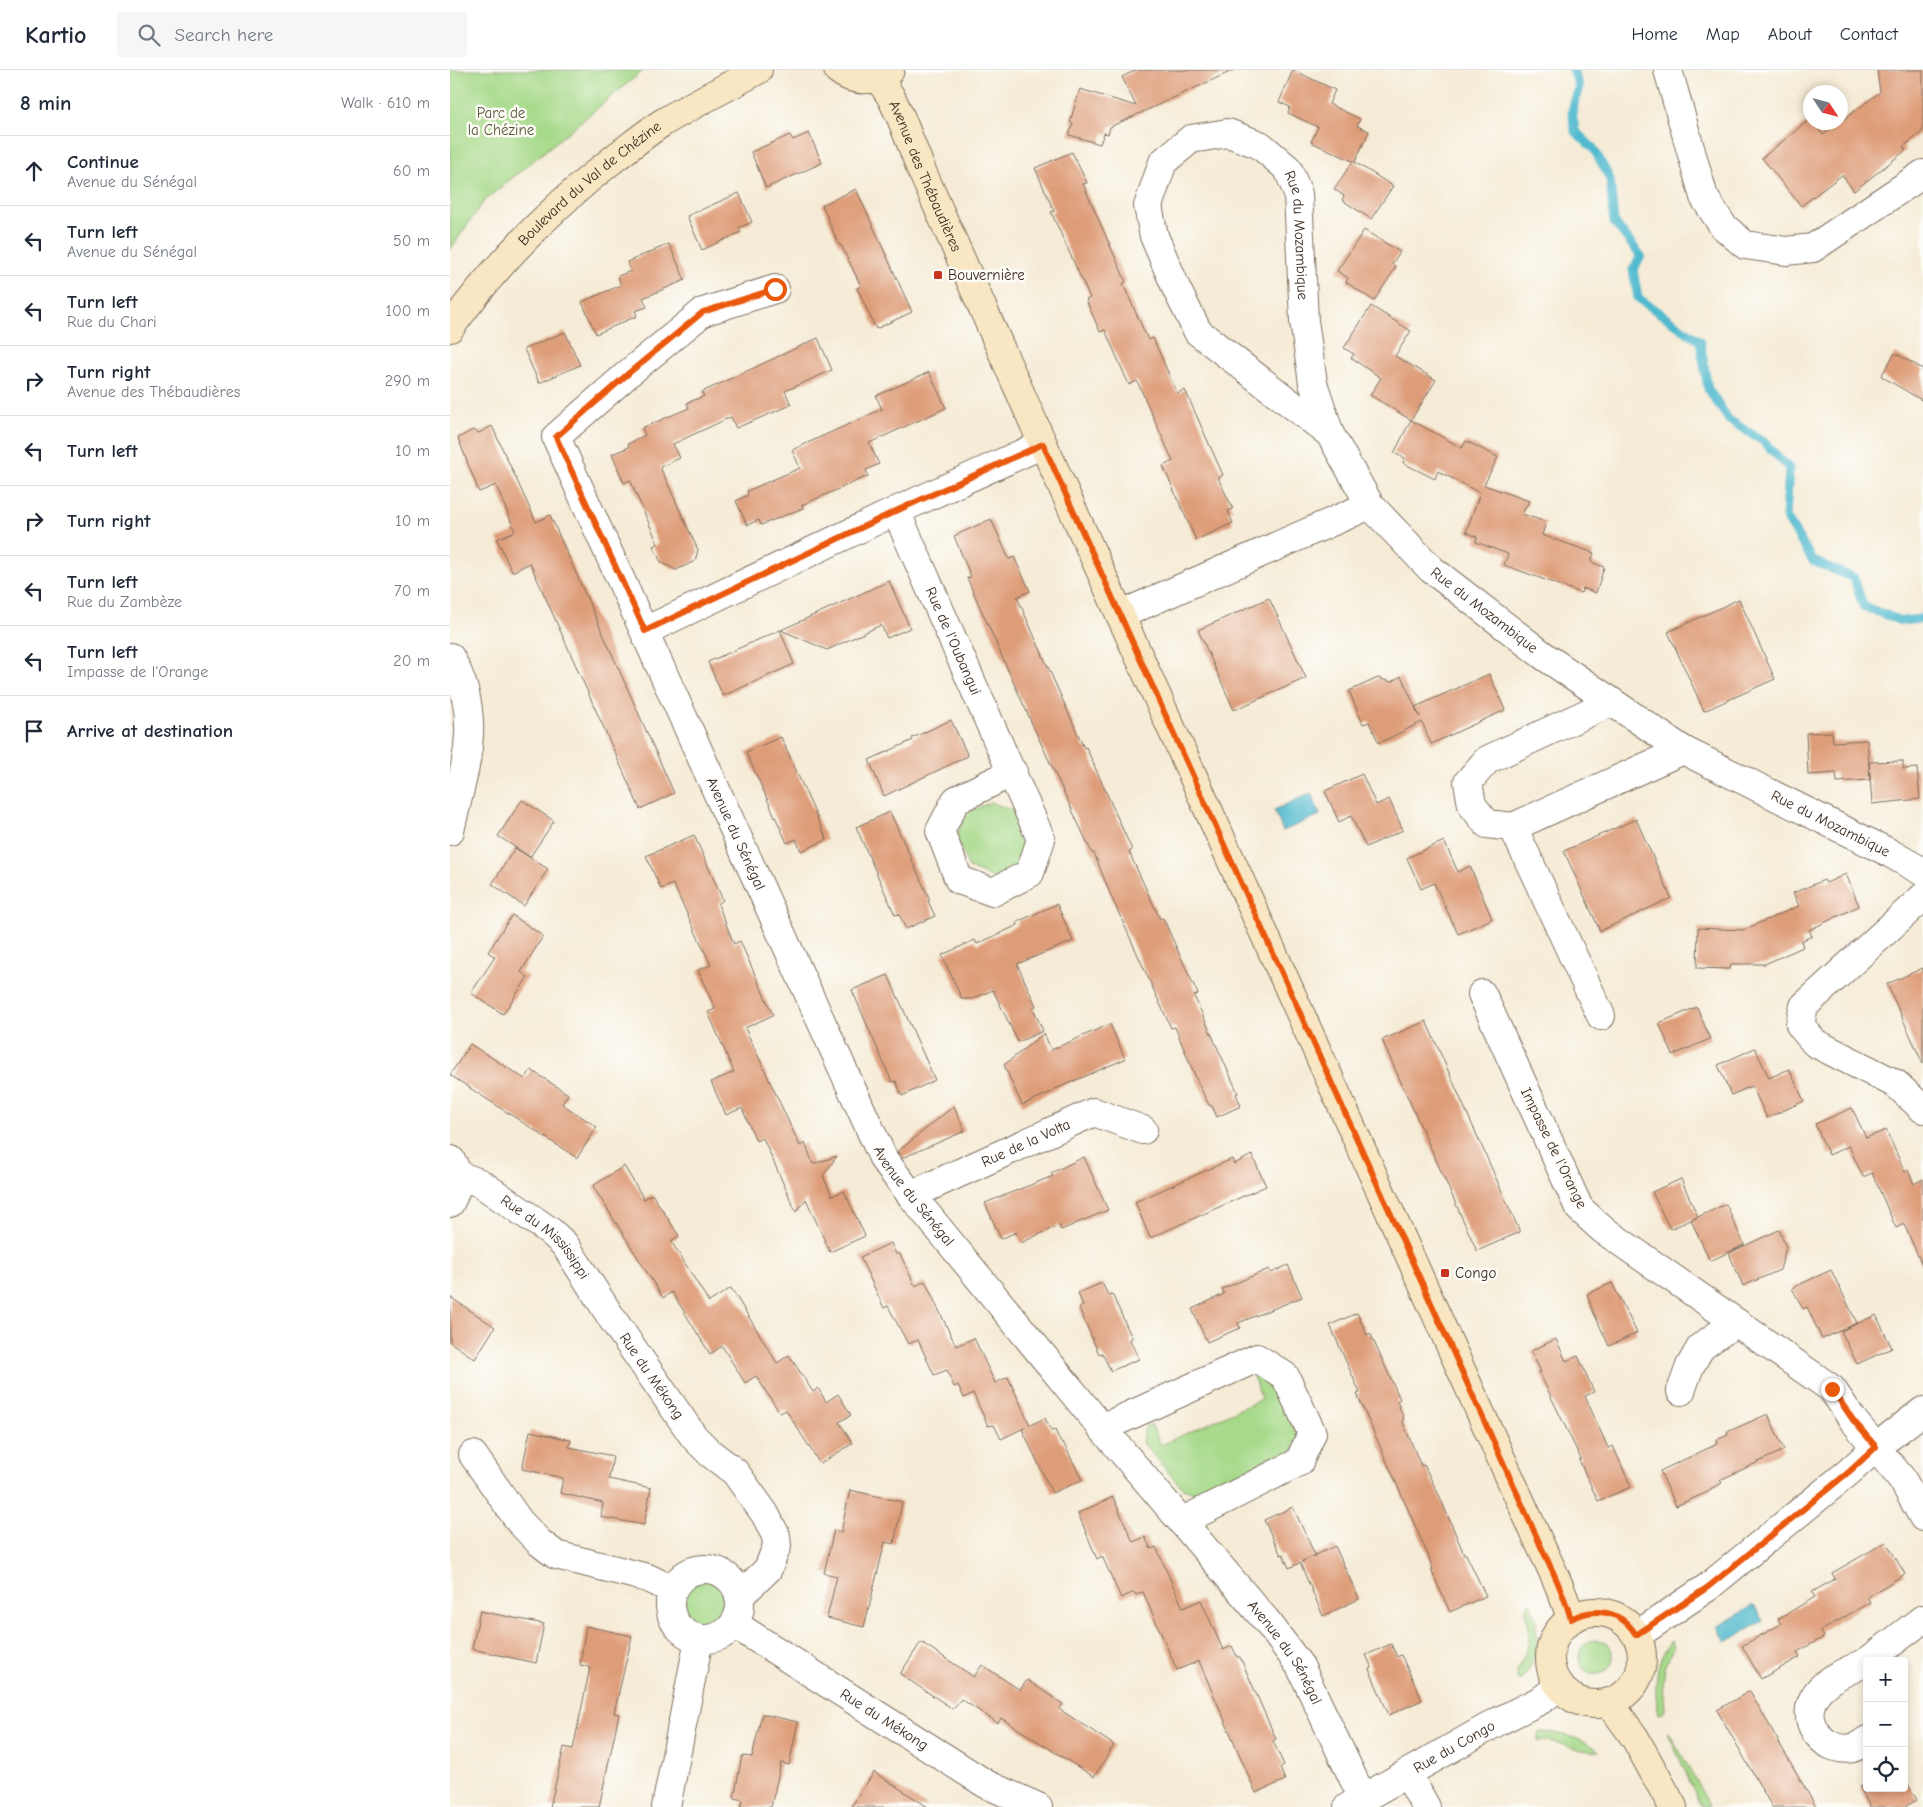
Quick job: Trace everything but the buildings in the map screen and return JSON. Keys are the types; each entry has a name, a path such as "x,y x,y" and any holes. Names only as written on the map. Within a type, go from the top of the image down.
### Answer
{"street":[{"name":"Boulevard du Val de Chézine","path":"450,328 479,290 513,251 587,179 661,124 758,70"},
{"path":"838,70 854,78 870,79 884,74"},
{"path":"1668,70 1704,197 1722,226 1745,245 1786,251 1813,248 1923,174"},
{"name":"Avenue des Thébaudières","path":"884,74 891,97 921,169 1043,444 1556,1576 1571,1619"},
{"name":"Rue du Mozambique","path":"1330,434 1198,332 1177,290 1154,236 1148,206 1163,162 1191,139 1228,133 1260,145 1288,169 1298,194 1304,321 1313,383 1330,434 1370,505 1431,569 1544,656 1683,750 1888,852 1923,872"},
{"name":"Avenue du Sénégal","path":"775,289 703,312 630,372 556,437 884,1160 1102,1428 1269,1624 1300,1666 1356,1803"},
{"path":"645,631 896,511 1043,444"},
{"path":"1120,616 1370,505"},
{"name":"Rue de l'Oubangui","path":"896,511 1013,772"},
{"path":"450,658 464,686 470,718 469,741 450,831"},
{"path":"1611,702 1487,760 1468,782 1472,805 1487,824 1513,827 1683,750"},
{"path":"1513,827 1601,1016"},
{"path":"1923,896 1804,1006 1800,1025 1815,1043 1896,1084 1923,1109"},
{"name":"Impasse de l'Orange","path":"1482,994 1579,1208 1602,1229 1832,1389 1853,1420 1903,1481 1923,1516"},
{"name":"Rue de la Volta","path":"911,1195 1094,1112 1143,1130"},
{"path":"450,1203 455,1195 454,1167"},
{"name":"Rue du Mississippi","path":"454,1167 550,1230 565,1245 613,1320"},
{"name":"Rue du Mékong","path":"613,1320 694,1437 710,1453 734,1472 765,1514 776,1536 777,1546 768,1569 739,1597"},
{"path":"1681,1391 1690,1366 1700,1347 1736,1322"},
{"path":"1102,1428 1257,1358 1285,1376 1312,1433 1299,1462 1183,1521"},
{"path":"1636,1635 1708,1587 1850,1471 1876,1447 1923,1411"},
{"path":"473,1455 519,1521 539,1542 556,1554 648,1578 673,1590"},
{"path":"709,1569 729,1578 739,1597 738,1616 734,1624 719,1636 699,1639 689,1635 680,1629 674,1621 671,1611 670,1600 673,1590 679,1581 688,1574 698,1570 709,1569"},
{"path":"1591,1612 1607,1613 1617,1616 1626,1622 1636,1635 1642,1651 1642,1663 1639,1675 1630,1690 1610,1702 1599,1704 1582,1702 1572,1697 1560,1686 1551,1666 1552,1645 1559,1630 1571,1619 1591,1612"},
{"path":"1874,1657 1923,1619"},
{"name":"Rue du Mékong","path":"734,1624 986,1784 1038,1807"},
{"path":"666,1807 699,1639"},
{"path":"1863,1664 1836,1677 1823,1686 1813,1699 1809,1712 1812,1729 1820,1740 1836,1747 1853,1748 1863,1742"},
{"name":"Rue du Congo","path":"1356,1803 1499,1721 1541,1700 1560,1686"},
{"path":"1610,1702 1635,1738 1673,1807"},
{"path":"1407,1773 1426,1807"}],"green space":[{"name":"Parc de la Chézine","path":"450,70 644,70 484,201 450,250"},
{"path":"991,802 1018,813 1030,841 1019,867 994,878 969,868 956,837 966,813"},
{"path":"1257,1375 1273,1382 1298,1437 1292,1452 1208,1491 1195,1492 1182,1488 1142,1442 1145,1427 1151,1424 1161,1445 1262,1399 1253,1377"},
{"path":"708,1581 716,1584 722,1590 725,1602 722,1614 716,1620 700,1623 692,1620 686,1614 683,1598 686,1590 692,1584"},
{"path":"1530,1601 1536,1621 1537,1642 1528,1672 1521,1680 1518,1680 1516,1673 1529,1641 1526,1607"},
{"path":"1596,1640 1603,1641 1608,1645 1612,1650 1612,1664 1608,1669 1603,1673 1596,1674 1589,1673 1584,1669 1580,1664 1579,1657 1580,1650 1584,1645 1589,1641"},
{"path":"1671,1641 1673,1647 1665,1668 1663,1683 1665,1710 1659,1714 1656,1696 1657,1676 1662,1657"},
{"path":"1539,1732 1555,1733 1570,1737 1599,1751 1584,1750 1554,1742 1538,1741"},
{"path":"1669,1732 1710,1807 1701,1807"}],"water":[{"path":"1311,793 1320,815 1283,831 1274,810"},
{"path":"1754,1605 1763,1621 1726,1642 1717,1627"}],"waterway":[{"path":"1573,70 1579,86 1572,111 1575,131 1594,149 1610,179 1614,222 1641,256 1633,270 1638,298 1700,341 1708,389 1729,420 1763,441 1789,468 1786,517 1813,561 1854,578 1863,606 1901,621 1923,619 1923,617"}],"place":[{"name":"Bouvernière","path":"938,275"},
{"name":"Congo","path":"1445,1273"}],"route":[{"path":"775,289 703,312 630,372 556,437 645,631 896,511 1043,444 1543,1551 1556,1576 1571,1619 1591,1612 1607,1613 1617,1616 1626,1622 1636,1635 1694,1598 1850,1471 1876,1447 1853,1420 1832,1389"}]}
